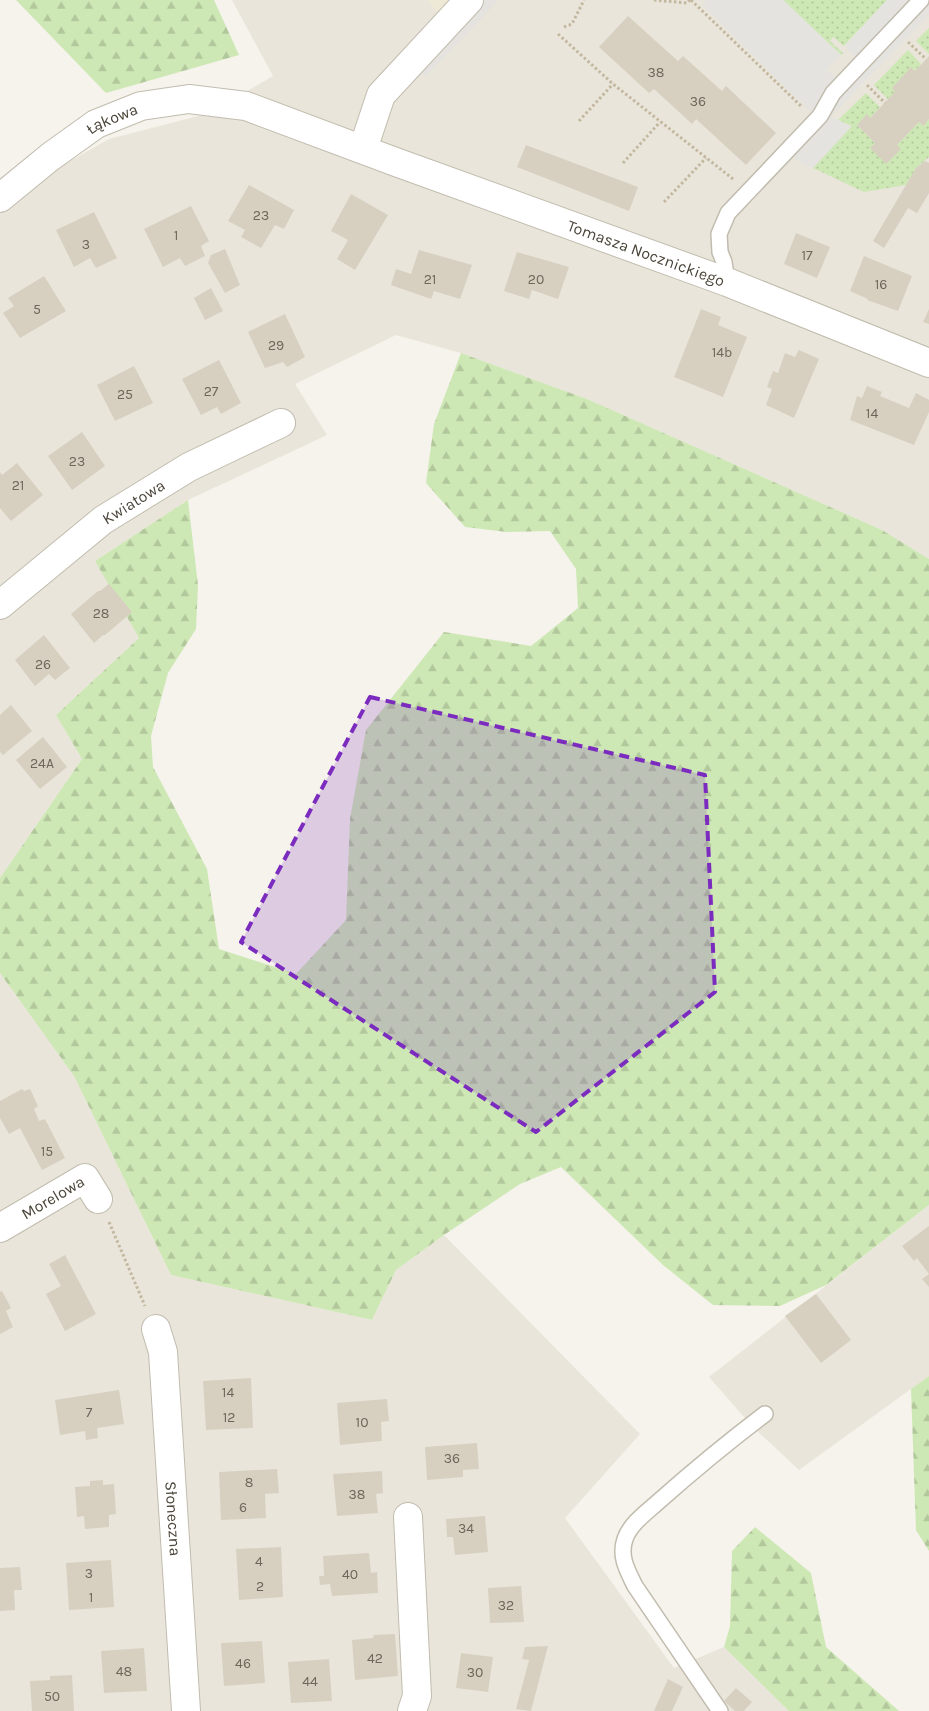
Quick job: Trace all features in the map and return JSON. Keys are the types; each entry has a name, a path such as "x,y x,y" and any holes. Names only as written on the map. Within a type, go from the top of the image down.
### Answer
{"street":[{"path":"363,149 381,95 469,0"},
{"name":"Łąkowa","path":"0,198 50,157 96,124 141,106 189,99 246,106"},
{"name":"Tomasza Nocznickiego","path":"246,106 726,282 929,364"},
{"name":"Kwiatowa","path":"0,605 103,520 189,468 281,423"},
{"name":"Morelowa","path":"0,1228 85,1178 98,1199"},
{"name":"Słoneczna","path":"156,1329 163,1352 186,1711"},
{"path":"408,1517 417,1696 412,1711"}],"lane":[{"path":"726,282 724,262 720,252 719,234 728,213 816,120 832,92 921,0"},
{"path":"720,1711 635,1586 625,1566 622,1551 625,1537 636,1523 700,1464 764,1414"}],"path":[{"path":"564,28 572,24 584,0"},
{"path":"654,0 687,3 690,0 816,120"},
{"path":"558,34 613,84 732,178 747,193"},
{"path":"908,42 926,59"},
{"path":"579,121 613,84"},
{"path":"866,85 885,103"},
{"path":"623,163 660,122"},
{"path":"664,202 706,158"},
{"path":"98,1199 156,1329"}],"highlighted area":[{"path":"370,697 705,775 715,992 536,1132 241,942"}],"shaded area":[{"path":"232,0 428,0 440,15 454,0 929,0 929,559 882,530 587,399 461,353 396,335 295,384 327,435 188,500 95,561 139,638 56,715 82,759 0,878 0,210 30,184 109,139 210,113 273,76"},
{"path":"428,0 454,0 440,15"},
{"path":"484,0 499,0 426,76 418,68"},
{"path":"707,0 783,0 841,55 826,70 836,77 841,76 859,60 844,46 887,0 929,0 929,15 830,117 852,126 813,168 799,162 784,145 811,112 702,5"},
{"path":"0,973 74,1076 171,1275 372,1320 396,1270 444,1235 640,1434 565,1518 674,1668 724,1647 789,1711 0,1711"},
{"path":"929,1205 929,1376 799,1470 752,1426 709,1377"}],"green space":[{"path":"16,0 214,0 239,55 106,93"},
{"path":"783,0 887,0 844,46 833,37 830,41 843,53 841,55"},
{"path":"929,28 929,54 916,41"},
{"path":"908,50 921,64 915,71 911,68 892,88 895,92 888,99 874,85"},
{"path":"866,93 880,107 870,118 867,115 857,125 875,143 897,145 919,122 923,126 929,119 929,157 916,168 906,185 864,192 813,168 851,126 838,120"},
{"path":"461,353 587,399 882,530 929,559 929,1205 826,1285 780,1306 713,1305 663,1265 561,1167 520,1184 396,1270 372,1320 171,1275 74,1076 0,973 0,878 82,759 56,715 139,638 95,561 188,500 198,585 196,629 168,673 151,736 153,767 207,869 219,949 296,974 346,920 350,819 366,730 444,632 531,646 578,608 576,569 550,531 507,532 465,527 426,483 434,424"},
{"path":"929,1376 929,1551 916,1530 911,1389"},
{"path":"755,1527 811,1573 826,1647 899,1711 789,1711 724,1647 730,1626 732,1551"}],"building":[{"path":"628,16 678,61 683,56 722,91 726,86 776,133 746,165 696,119 692,124 654,89 649,93 599,47"},
{"path":"929,56 929,119 923,126 919,122 897,145 901,149 886,164 870,148 875,143 857,125 867,114 870,118 895,92 892,88 911,67 915,71"},
{"path":"526,145 638,187 629,211 517,167"},
{"path":"925,161 929,163 929,193 917,213 908,208 884,248 873,241 916,168"},
{"path":"249,185 294,210 284,229 275,225 261,248 241,237 245,230 228,221"},
{"path":"351,194 388,215 355,270 337,259 348,240 331,231"},
{"path":"191,206 209,241 201,246 205,256 185,266 180,258 163,267 144,229"},
{"path":"94,212 117,258 96,268 90,258 74,267 56,230"},
{"path":"796,233 830,247 817,278 784,264"},
{"path":"225,249 240,285 225,293 208,263 211,255"},
{"path":"419,250 472,265 460,299 434,291 431,299 391,285 396,269 411,274"},
{"path":"517,252 569,267 558,299 532,290 529,299 504,291"},
{"path":"864,256 912,276 898,311 867,300 850,291"},
{"path":"44,276 66,311 20,338 3,313 14,306 8,298"},
{"path":"211,288 223,311 205,320 194,298"},
{"path":"701,309 721,317 718,325 747,337 723,397 674,377"},
{"path":"929,309 929,324 923,322"},
{"path":"285,314 305,357 287,367 283,362 265,368 248,332"},
{"path":"799,350 819,359 794,418 766,405 772,389 767,387 773,371 778,373 785,353 795,357"},
{"path":"219,360 241,403 221,414 217,407 201,415 182,379"},
{"path":"134,366 153,403 115,421 97,385"},
{"path":"867,386 882,392 880,396 909,408 916,393 929,400 929,412 914,445 850,420 857,396 862,398"},
{"path":"82,432 105,466 72,490 48,456"},
{"path":"17,463 43,495 11,521 0,508 0,472 2,475"},
{"path":"109,584 132,612 94,643 71,614"},
{"path":"44,635 70,668 55,680 49,674 35,686 15,660"},
{"path":"11,705 32,731 3,755 0,752 0,715"},
{"path":"43,737 67,767 40,789 16,760"},
{"path":"22,1089 24,1091 30,1089 38,1106 34,1109 39,1121 45,1119 65,1158 42,1170 20,1128 9,1134 0,1118 0,1101"},
{"path":"929,1226 929,1274 917,1258 914,1261 902,1246"},
{"path":"65,1255 96,1314 65,1331 46,1294 61,1286 49,1264"},
{"path":"929,1274 929,1287 922,1279"},
{"path":"2,1291 11,1308 6,1311 13,1327 0,1334 0,1292"},
{"path":"816,1294 851,1340 821,1363 785,1316"},
{"path":"251,1378 253,1428 206,1430 203,1381"},
{"path":"119,1390 124,1424 97,1428 98,1438 86,1440 85,1431 60,1435 55,1400"},
{"path":"387,1399 389,1421 381,1422 382,1441 340,1445 337,1403"},
{"path":"477,1443 479,1469 463,1470 463,1477 427,1480 425,1447"},
{"path":"277,1469 279,1493 265,1494 266,1518 221,1520 219,1472"},
{"path":"382,1471 383,1493 376,1494 378,1513 337,1516 333,1474"},
{"path":"103,1480 103,1485 114,1484 116,1514 109,1515 109,1527 85,1529 84,1516 77,1517 75,1487 90,1486 90,1481"},
{"path":"485,1516 488,1552 455,1555 453,1537 447,1537 446,1519"},
{"path":"281,1547 283,1597 239,1600 236,1549"},
{"path":"369,1553 371,1573 377,1572 378,1593 332,1596 330,1584 320,1585 319,1576 324,1576 323,1556"},
{"path":"111,1560 114,1607 69,1610 66,1563"},
{"path":"20,1567 22,1590 14,1590 15,1610 0,1611 0,1568"},
{"path":"521,1586 524,1622 490,1623 488,1588"},
{"path":"395,1634 398,1676 355,1680 352,1640 373,1638 374,1635"},
{"path":"262,1641 265,1683 224,1686 221,1643"},
{"path":"548,1646 531,1711 516,1709 529,1660 522,1659 525,1647"},
{"path":"144,1648 147,1691 104,1693 101,1651"},
{"path":"461,1653 493,1657 488,1692 456,1688"},
{"path":"329,1659 332,1701 291,1703 288,1662"},
{"path":"72,1675 74,1711 32,1711 30,1681 50,1680 50,1676"},
{"path":"668,1679 683,1687 672,1711 654,1711"},
{"path":"736,1688 752,1702 744,1711 735,1711 724,1701"}]}
